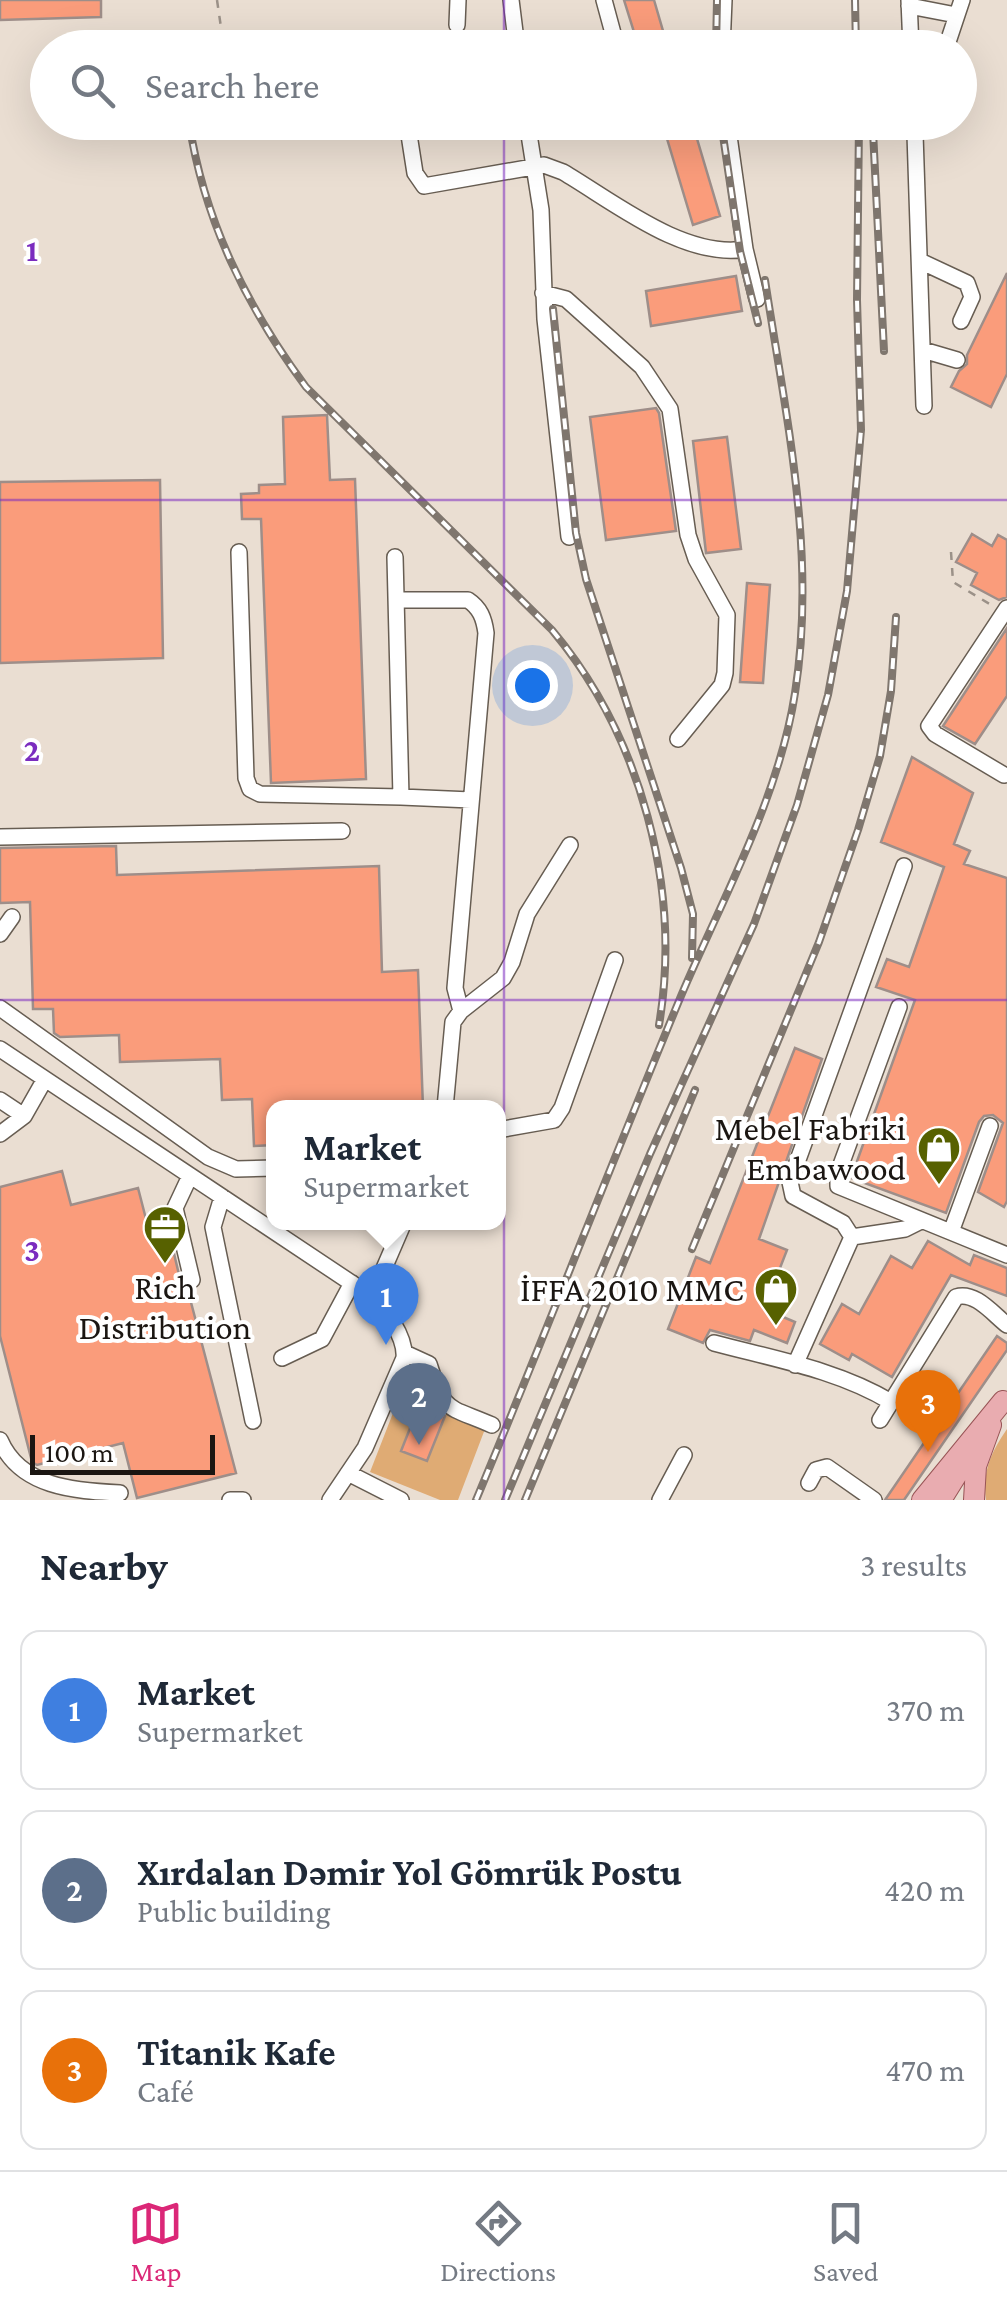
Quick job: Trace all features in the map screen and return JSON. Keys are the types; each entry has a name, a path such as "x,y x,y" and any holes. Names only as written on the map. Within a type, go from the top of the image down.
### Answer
{"main road":[{"path":"924,1500 957,1492 971,1500 976,1466 998,1431 1005,1398"},
{"path":"944,1495 1005,1398"},
{"path":"924,1500 1005,1398"}],"street":[{"path":"457,25 458,0"},
{"path":"511,0 515,30"},
{"path":"604,0 612,30"},
{"path":"723,30 724,0"},
{"path":"910,30 909,3 959,8"},
{"path":"411,140 415,172 424,186 534,165 562,172 698,247 746,249"},
{"path":"529,140 542,228 543,293 568,537"},
{"path":"731,140 757,300"},
{"path":"917,140 924,406"},
{"path":"920,261 967,282 972,296 962,320"},
{"path":"543,293 566,299 642,367 670,409 688,535 696,559 727,615 722,685 678,739"},
{"path":"923,350 957,360"},
{"path":"239,552 246,778 250,789 260,794 471,800"},
{"path":"395,556 401,797"},
{"path":"396,600 468,600 484,620 486,633 455,988 460,1011"},
{"path":"1002,778 935,734 930,726 1005,610"},
{"path":"0,836 342,831"},
{"path":"446,1100 453,1022 460,1011 502,978 512,962 527,914 570,846"},
{"path":"795,1365 852,1237 843,1223 793,1196 790,1182 904,866"},
{"path":"0,934 12,917"},
{"path":"506,1129 554,1120 562,1108 615,960"},
{"path":"900,1006 836,1180 843,1191 1007,1255"},
{"path":"0,1008 208,1158 236,1169 266,1168"},
{"path":"0,1049 266,1226"},
{"path":"0,1134 24,1116 45,1079"},
{"path":"0,1100 24,1116"},
{"path":"950,1232 990,1126"},
{"path":"190,1176 175,1208 192,1280"},
{"path":"222,1197 213,1226 252,1421"},
{"path":"852,1237 905,1228 921,1221"},
{"path":"271,1230 368,1294 382,1308 405,1353 429,1364 445,1404 492,1425"},
{"path":"368,1294 379,1280 401,1230"},
{"path":"282,1358 322,1339 352,1284"},
{"path":"880,1420 956,1297 972,1297 1007,1325"},
{"path":"714,1343 859,1385 891,1402"},
{"path":"330,1500 365,1448 405,1353"},
{"path":"0,1440 10,1460 21,1470 60,1487 120,1493"},
{"path":"660,1500 684,1455"},
{"path":"809,1483 816,1470 827,1467 874,1500"},
{"path":"348,1473 401,1500"},
{"path":"230,1500 244,1500"}],"path":[{"path":"218,0 222,30"},
{"path":"952,552 954,582 1005,610"}],"shaded area":[{"path":"400,1395 420,1403 402,1450 427,1460 446,1413 485,1429 458,1500 440,1500 370,1472"},
{"path":"1007,1429 1007,1500 986,1500 989,1463"}],"building":[{"path":"0,0 101,0 101,17 0,20"},
{"path":"624,0 654,0 663,30 633,30"},
{"path":"667,140 697,140 720,216 693,225"},
{"path":"1007,273 1007,374 991,407 951,387 967,364 967,355"},
{"path":"736,276 742,311 651,326 646,291"},
{"path":"656,408 676,531 606,540 590,417"},
{"path":"327,415 330,480 355,479 366,779 271,783 261,519 242,519 241,494 259,493 259,485 285,484 283,417"},
{"path":"727,437 741,549 706,553 693,441"},
{"path":"160,480 163,658 0,663 0,482"},
{"path":"972,534 992,546 998,535 1007,540 1007,597 999,600 971,585 977,573 956,562"},
{"path":"747,583 770,585 763,683 740,682"},
{"path":"1007,628 1007,696 975,744 943,726"},
{"path":"912,757 973,793 954,844 970,851 964,864 1007,878 1004,1207 978,1192 1003,1123 993,1115 984,1116 979,1122 946,1213 851,1178 915,1000 876,987 887,959 909,967 944,867 881,842"},
{"path":"116,846 117,875 379,866 382,972 418,970 423,1100 266,1100 266,1145 254,1146 252,1099 222,1100 220,1059 120,1062 119,1035 60,1037 54,1033 53,1009 33,1009 30,902 0,903 0,848"},
{"path":"795,1048 822,1059 759,1239 787,1250 764,1309 795,1322 787,1343 754,1330 750,1341 710,1330 703,1343 668,1329 696,1257 710,1263"},
{"path":"62,1171 71,1205 138,1188 153,1246 171,1241 236,1473 137,1498 123,1443 37,1465 32,1462 0,1336 0,1187"},
{"path":"928,1241 970,1265 974,1255 1007,1268 1007,1296 951,1275 892,1377 852,1354 849,1360 820,1344 842,1304 859,1314 891,1256 912,1268"},
{"path":"997,1336 1007,1343 1007,1350 904,1500 885,1500"},
{"path":"420,1403 445,1416 427,1461 401,1451"}],"railway":[{"path":"716,30 717,0"},
{"path":"855,0 856,30"},
{"path":"192,140 205,194 231,262 265,326 306,387 552,630 610,717 648,816 659,868 665,973 659,1025"},
{"path":"724,140 740,251 758,323"},
{"path":"505,1500 650,1154 754,924 797,805 828,695 847,591 861,430 857,300 859,140"},
{"path":"873,140 884,351"},
{"path":"476,1500 681,996 763,809 787,732 801,641 801,538 790,435 765,280"},
{"path":"553,309 576,533 586,579 681,868 693,914 692,958"},
{"path":"692,1249 819,942 858,830 880,756 891,691 896,617"},
{"path":"525,1500 695,1090"}],"place":[{"name":"Mebel Fabriki Embawood","path":"939,1186"},
{"name":"Rich Distribution","path":"165,1265"},
{"name":"İFFA 2010 MMC","path":"776,1327"},
{"name":"Market","path":"386,1345"},
{"name":"Xırdalan Dəmir Yol Gömrük Postu","path":"419,1445"},
{"name":"Titanik Kafe","path":"928,1452"}]}
